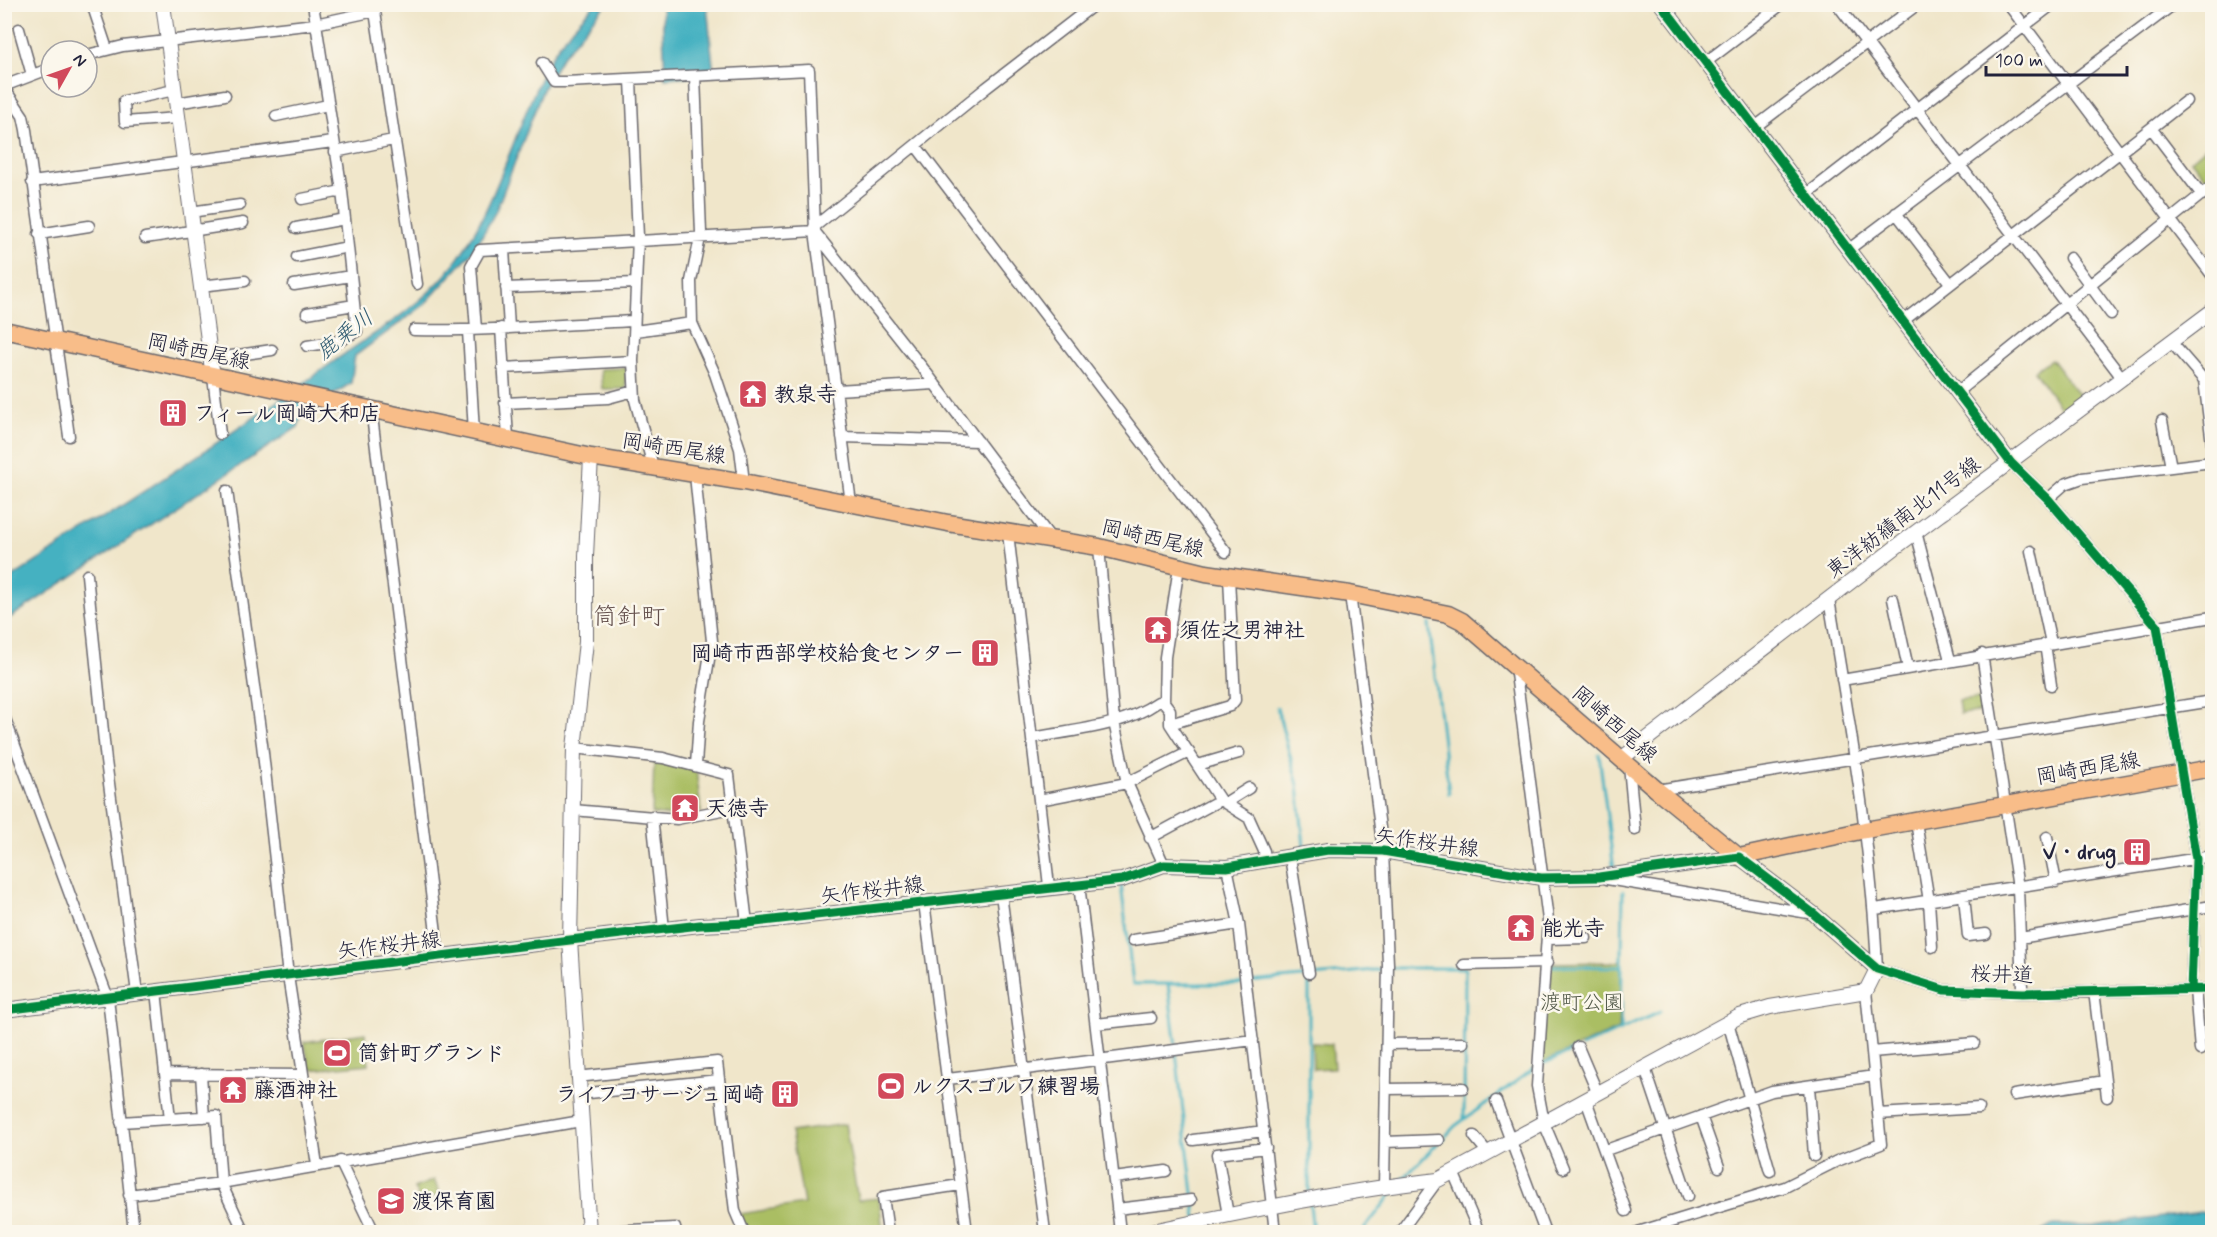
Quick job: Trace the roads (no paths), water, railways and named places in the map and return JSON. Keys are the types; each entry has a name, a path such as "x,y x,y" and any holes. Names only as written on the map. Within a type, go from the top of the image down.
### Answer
{"main road":[{"name":"岡崎西尾線","path":"4,330 591,457 744,482 1008,533 1099,547 1229,577 1350,594 1448,614 1462,621 1625,763 1739,857 1865,830 2212,768"}],"street":[{"path":"93,4 107,49"},
{"path":"163,4 182,163 220,434"},
{"path":"307,346 339,341 357,331 342,191 313,4"},
{"path":"474,432 471,263 480,250 637,243 815,230 986,88 1095,4"},
{"path":"1661,4 2011,463 2048,499 2157,626 2196,859 2193,989 2200,1050"},
{"path":"1706,62 1782,4"},
{"path":"1837,4 2123,379"},
{"path":"1755,127 1918,4"},
{"path":"2008,4 2212,274"},
{"path":"1806,195 2052,4"},
{"path":"1848,250 2174,4"},
{"path":"99,51 315,24 374,8 417,284"},
{"path":"19,29 32,75"},
{"path":"542,63 554,82 808,70 815,230 851,504"},
{"path":"39,72 4,87 23,116 69,436"},
{"path":"695,76 701,233 698,238 691,281 692,323 715,374 740,449 744,482"},
{"path":"631,80 637,243 634,391 651,459 649,467"},
{"path":"177,118 125,122 124,101 175,96 225,95"},
{"path":"1903,321 2186,101"},
{"path":"276,116 328,105"},
{"path":"2151,128 2202,195"},
{"path":"32,182 393,140"},
{"path":"916,146 1226,552"},
{"path":"1957,392 2212,186"},
{"path":"302,199 342,191"},
{"path":"190,212 240,205"},
{"path":"1896,213 1950,283"},
{"path":"296,228 345,219"},
{"path":"145,238 243,223"},
{"path":"39,234 89,226"},
{"path":"815,230 1052,540"},
{"path":"297,257 348,247"},
{"path":"504,250 506,288 503,368 508,438"},
{"path":"2070,258 2111,314"},
{"path":"294,285 351,276"},
{"path":"200,286 245,281"},
{"path":"506,288 636,283"},
{"path":"307,313 354,305"},
{"name":"東洋紡績南北11号線","path":"1625,763 1829,599 2212,311"},
{"path":"414,330 692,323"},
{"path":"2172,343 2204,380 2209,404 2212,444"},
{"path":"211,359 272,350"},
{"path":"503,368 633,361"},
{"path":"837,390 935,384"},
{"path":"505,403 608,398 634,391"},
{"path":"371,408 439,957"},
{"path":"2162,421 2171,467"},
{"path":"842,437 978,441"},
{"path":"591,457 586,556 586,642 574,748 570,940 588,1232 675,1228 676,1233"},
{"path":"2048,499 2066,484 2082,478 2212,462"},
{"path":"695,475 712,641 699,721 696,765"},
{"path":"227,491 262,744 288,976 317,1165"},
{"path":"1917,532 1950,660"},
{"path":"1008,533 1049,886"},
{"path":"1099,547 1114,722 1127,783 1164,865"},
{"path":"2031,551 2048,644 2051,685"},
{"path":"1179,567 1165,657 1164,702 1170,710 1170,724 1222,801 1249,818 1264,851 1265,861"},
{"path":"87,575 106,761 137,993"},
{"path":"1170,724 1230,706 1234,700 1229,577"},
{"path":"1350,594 1383,851 1388,964 1384,1186"},
{"path":"1638,1233 1785,1187 1836,1161 1881,1144 1866,991 1878,969 1875,909 1829,599"},
{"path":"1893,599 1908,668"},
{"path":"1842,680 1982,654 2212,617"},
{"path":"1982,654 2018,888 2022,987"},
{"path":"1515,666 1548,939 1537,1086 1544,1123 1563,1168"},
{"path":"1657,790 2212,701"},
{"path":"1032,738 1114,722 1141,713 1158,702 1164,702"},
{"path":"4,716 108,998 134,1233"},
{"path":"574,748 663,758 729,775 747,923"},
{"path":"1039,800 1127,783 1189,752"},
{"path":"1198,765 1239,753"},
{"path":"1625,763 1635,830"},
{"path":"1150,838 1249,788"},
{"path":"573,810 676,819 732,808"},
{"path":"652,816 664,929"},
{"path":"1916,822 1929,901 1932,947"},
{"path":"2047,837 2056,882"},
{"name":"矢作桜井線","path":"4,1010 664,929 747,923 1001,894 1049,886 1122,880 1164,865 1227,867 1290,857 1300,852 1383,851 1541,878 1599,877 1739,857"},
{"path":"1875,909 2212,856"},
{"path":"1290,857 1309,973"},
{"name":"桜井道","path":"1739,857 1814,914 1878,969 1944,990 2023,993 2212,988"},
{"path":"1227,867 1239,924 1275,1233"},
{"path":"1599,877 1814,914"},
{"path":"1078,884 1120,1233"},
{"path":"1001,894 1026,1069 1045,1233"},
{"path":"1964,896 1968,936 1986,934"},
{"path":"924,902 968,1233"},
{"path":"2020,938 2212,906"},
{"path":"1133,940 1239,924"},
{"path":"1548,939 1586,938"},
{"path":"1464,965 1547,963"},
{"path":"156,991 170,1119"},
{"path":"1148,1233 1200,1227 1228,1215 1273,1206 1384,1186 1438,1180 1728,1022 1770,1007 1866,991"},
{"path":"2094,992 2107,1097"},
{"path":"1096,1023 1151,1017"},
{"path":"1728,1022 1770,1171"},
{"path":"948,1079 1253,1040"},
{"path":"1387,1044 1463,1043"},
{"path":"1872,1052 1974,1043"},
{"path":"1578,1047 1606,1150 1626,1211"},
{"path":"577,1077 717,1062 735,1210 744,1233"},
{"path":"1645,1068 1688,1196"},
{"path":"165,1074 303,1075"},
{"path":"201,1074 204,1117"},
{"path":"1606,1150 1772,1092 1874,1076"},
{"path":"579,1094 719,1080"},
{"path":"2014,1095 2105,1081"},
{"path":"1809,1086 1814,1156"},
{"path":"1386,1089 1463,1088"},
{"path":"1496,1101 1545,1233"},
{"path":"1878,1114 1979,1108"},
{"path":"121,1122 216,1116 221,1183 244,1233"},
{"path":"1701,1116 1719,1167"},
{"path":"129,1195 221,1183 581,1121"},
{"path":"1193,1140 1264,1131"},
{"path":"1474,1136 1488,1153"},
{"path":"1385,1142 1439,1140"},
{"path":"1228,1215 1217,1154 1266,1148"},
{"path":"340,1161 374,1233"},
{"path":"1114,1178 1166,1171"},
{"path":"1453,1172 1479,1233"},
{"path":"1401,1233 1409,1228 1438,1180"},
{"path":"888,1233 883,1197 960,1185"},
{"path":"1117,1209 1191,1200"}],"water":[{"path":"594,5 605,5 561,58 544,87 496,211 474,250 424,305 355,356 351,383 302,415 298,427 5,621 5,582 252,419 393,321 435,286 465,249 479,223 553,53"},
{"path":"662,5 707,5 714,75 665,78"},
{"path":"2201,1212 2212,1218 2212,1232 2040,1232 2053,1225 2093,1226"}],"waterway":[{"path":"1429,624 1449,794"},
{"path":"1277,708 1298,785 1304,847"},
{"path":"1599,754 1614,870"},
{"path":"1121,884 1133,984 1242,984"},
{"path":"1621,1030 1623,891"},
{"path":"1549,966 1622,967"},
{"path":"1392,968 1465,968 1464,1119"},
{"path":"1250,982 1385,969"},
{"path":"1309,977 1309,1195"},
{"path":"1168,984 1176,1047"},
{"path":"1582,1047 1660,1012"},
{"path":"1542,1064 1575,1050"},
{"path":"1176,1053 1196,1218"},
{"path":"1442,1140 1455,1126 1536,1067"},
{"path":"1402,1180 1437,1144"},
{"path":"1362,1232 1394,1191"},
{"path":"1310,1204 1313,1232"}],"place":[{"name":"教泉寺","path":"753,394"},
{"name":"フィール岡崎大和店","path":"173,413"},
{"name":"須佐之男神社","path":"1158,630"},
{"name":"岡崎市西部学校給食センター","path":"985,653"},
{"name":"天徳寺","path":"685,808"},
{"name":"V・drug","path":"2137,852"},
{"name":"能光寺","path":"1521,928"},
{"name":"筒針町グランド","path":"337,1053"},
{"name":"ルクスゴルフ練習場","path":"891,1086"},
{"name":"藤酒神社","path":"233,1090"},
{"name":"ライフコサージュ岡崎","path":"785,1094"},
{"name":"渡保育園","path":"391,1201"}],"district":[{"name":"筒針町","path":"629,616"}],"water label":[{"name":"鹿乗川","path":"344,334"}],"park label":[{"name":"渡町公園","path":"1582,1002"}]}
